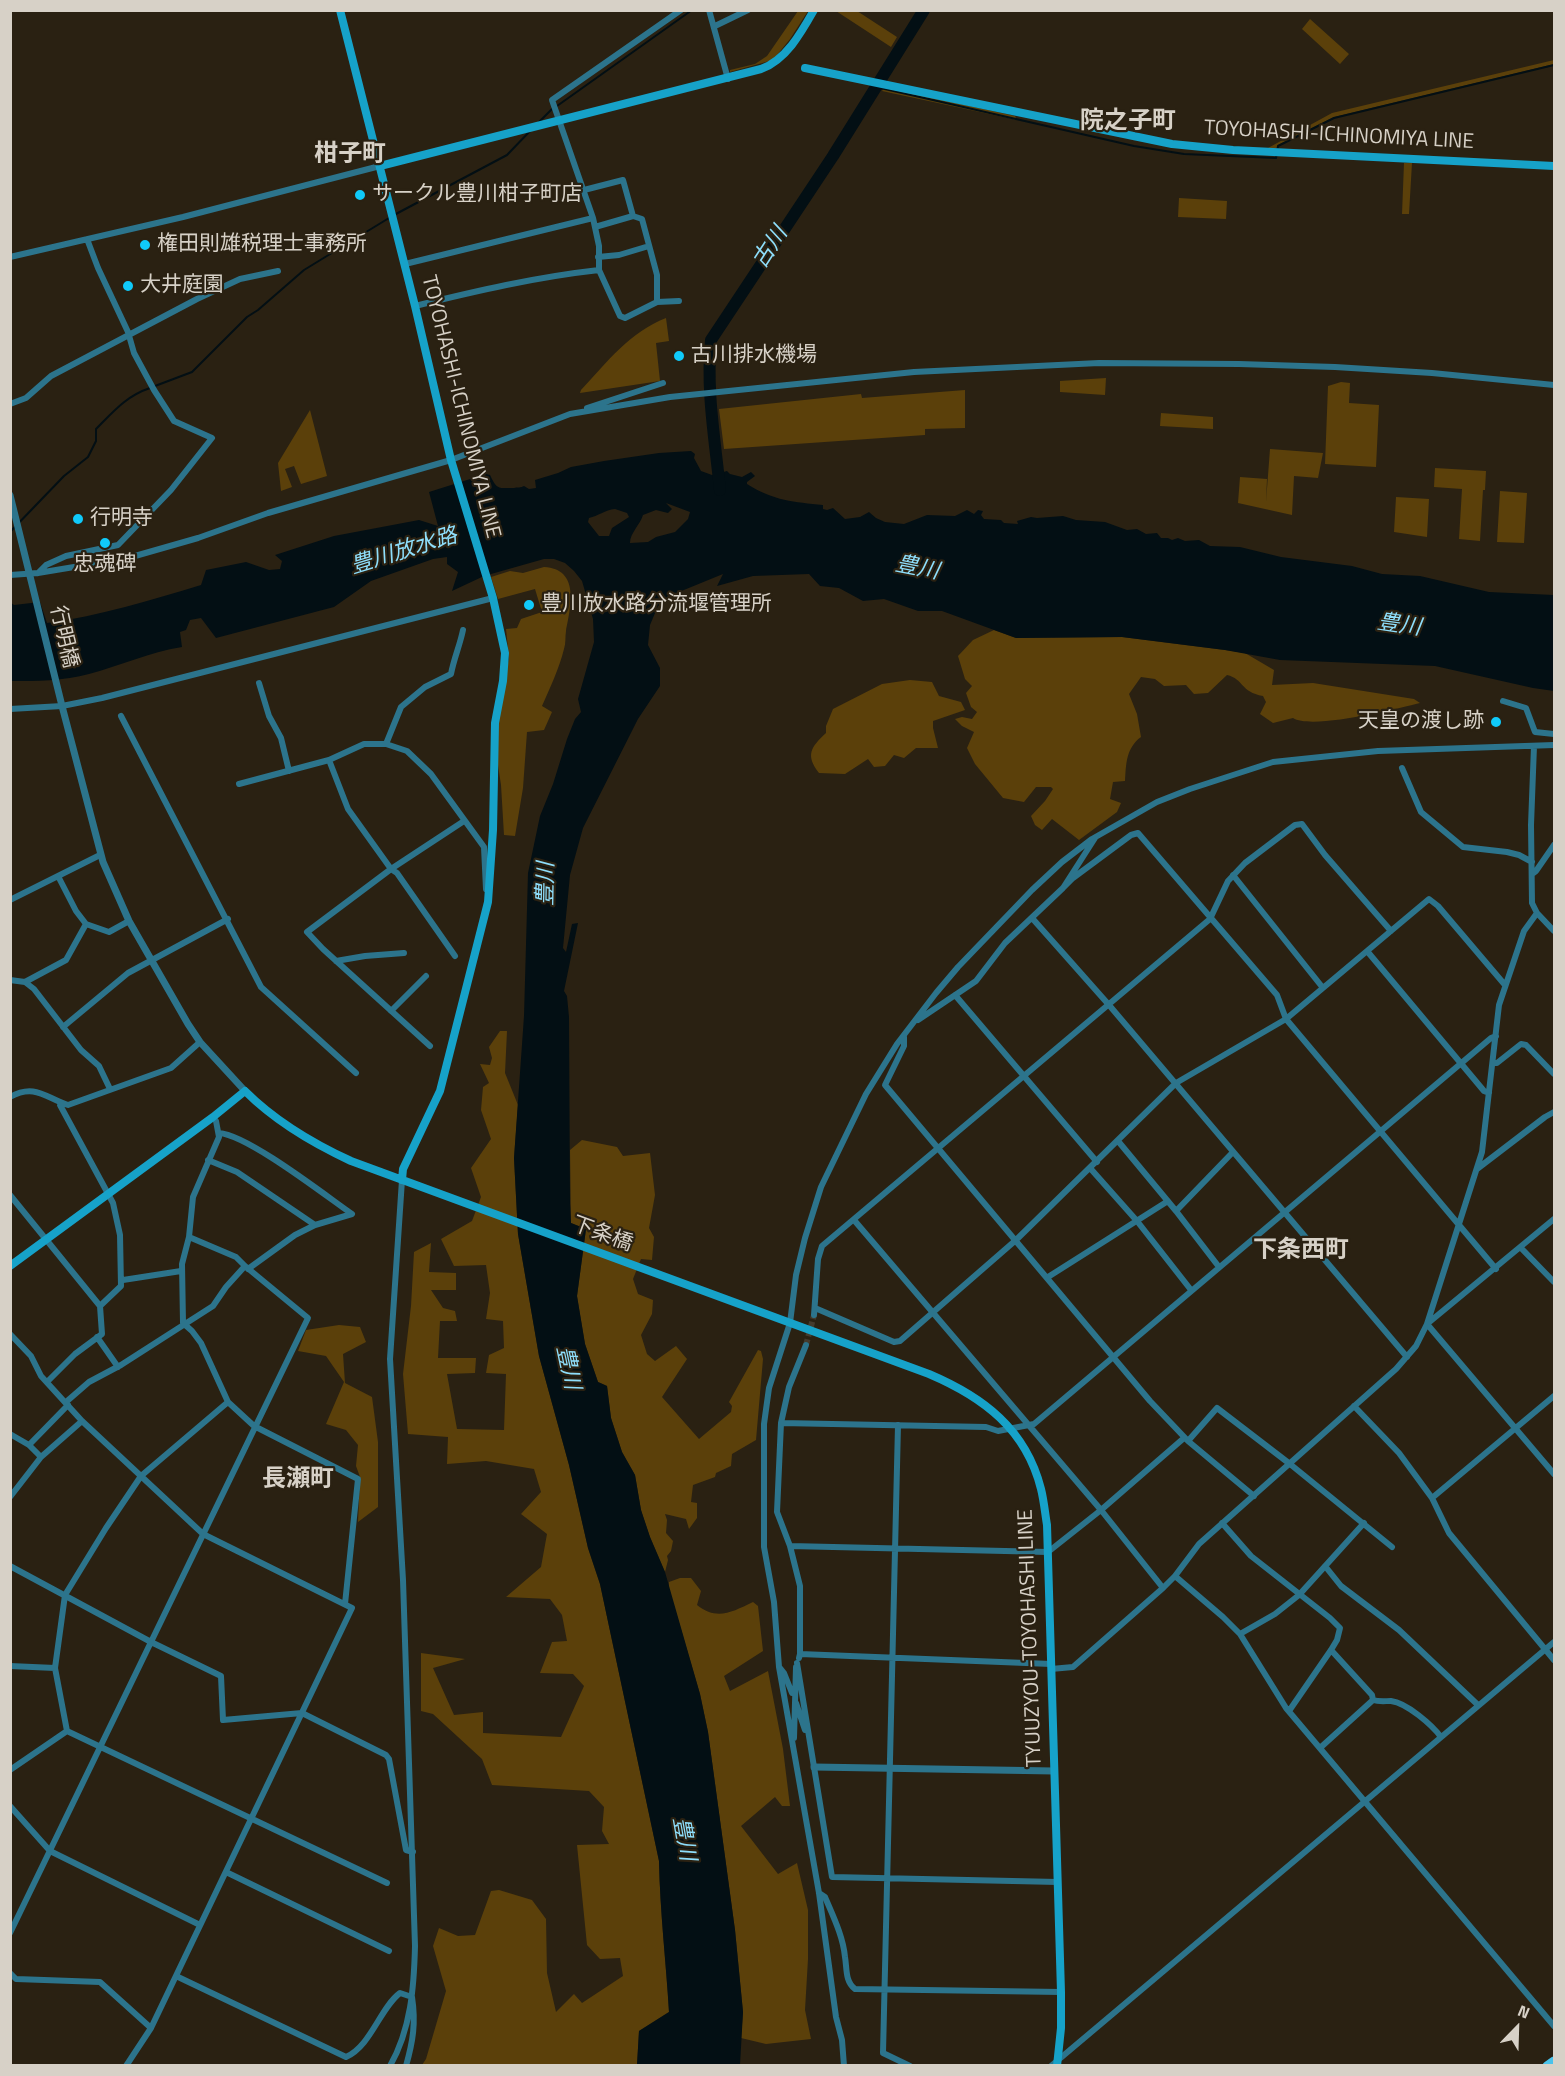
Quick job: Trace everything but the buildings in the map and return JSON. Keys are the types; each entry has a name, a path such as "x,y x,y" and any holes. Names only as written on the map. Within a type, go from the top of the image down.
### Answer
{"main road":[{"path":"340,10 380,166 534,128 558,117 728,79 761,69 773,64 800,35 813,10"},
{"name":"TOYOHASHI-ICHINOMIYA LINE","path":"805,68 1172,144 1233,150 1554,166"},
{"name":"TOYOHASHI-ICHINOMIYA LINE","path":"380,166 416,306 451,460 493,598 505,653 503,681 495,723 493,830 488,902 440,1091 403,1169 402,1180"},
{"path":"10,1266 245,1091 272,1115 309,1140 351,1161 402,1180"},
{"name":"下条橋","path":"402,1180 790,1323"},
{"name":"TYUUZYOU-TOYOHASHI LINE","path":"790,1323 958,1386 995,1412 1012,1429 1034,1466 1042,1490 1047,1526 1061,1992 1061,2028 1057,2062"},
{"path":"1547,2066 1554,2061"}],"street":[{"path":"679,301 657,302 625,318 620,316 599,270 600,246 593,218 552,100 681,10"},
{"path":"709,10 728,79"},
{"path":"715,26 748,10"},
{"path":"10,257 183,217 380,166"},
{"path":"584,190 623,180 633,216"},
{"path":"595,227 633,216 642,219 657,274 657,302"},
{"path":"405,264 593,218"},
{"path":"34,575 46,565 66,556 118,545 171,490 212,438 174,421 134,353 129,335 87,239"},
{"path":"598,257 620,255 649,246"},
{"path":"416,306 506,284 559,274 599,270"},
{"path":"10,404 26,398 51,376 197,299 240,279 278,271"},
{"path":"10,575 34,575 129,558 198,538 268,513 451,460 551,421 578,413 670,397 914,372 1099,363 1335,367 1432,373 1554,385"},
{"path":"578,413 588,407 663,383"},
{"name":"行明橋","path":"10,495 34,575 62,704 100,855 129,921 188,1024 200,1042 245,1091"},
{"path":"10,709 102,698 493,598"},
{"path":"386,744 400,707 425,687 452,674 463,630"},
{"path":"259,683 269,716 281,738 289,771"},
{"path":"1503,701 1526,708 1535,732 1554,735"},
{"path":"121,716 228,919 261,987 356,1073"},
{"path":"239,784 329,760 364,744 386,744 407,751 431,774 484,847 488,902"},
{"path":"844,2066 819,1893 779,1667 774,1602 764,1547 764,1424 769,1388 790,1323 796,1275 805,1238 821,1187 866,1094 912,1023 958,967 1032,890 1062,862 1096,837 1157,802 1273,762 1378,751 1554,745"},
{"path":"1534,746 1532,903 1537,913 1554,931"},
{"path":"329,760 348,809 397,873 455,956"},
{"path":"1402,768 1421,812 1463,847 1507,852 1532,862"},
{"path":"430,1046 307,932 391,868 464,821"},
{"path":"1391,931 1325,855 1302,824 1295,825 1245,863 1228,880 1210,918 822,1246 818,1259 815,1312 894,1342 900,1341 1016,1240 1176,1083 1286,1019 1391,931 1429,899 1438,906 1506,985"},
{"path":"912,1023 976,981 1005,943 1073,878 1131,835 1138,833 1277,995 1286,1019 1496,1269"},
{"path":"1063,888 1096,837"},
{"path":"1532,874 1554,845"},
{"path":"10,900 100,855"},
{"path":"1233,875 1323,988"},
{"path":"58,876 76,911 86,924 109,932 129,921"},
{"path":"800,1654 1073,1667 1163,1588 1199,1544 1407,1357 1428,1324 1477,1170 1482,1152 1499,1005 1524,931 1537,913"},
{"path":"1032,918 1176,1083 1407,1357"},
{"path":"63,1027 128,973 228,919"},
{"path":"25,982 66,960 86,924"},
{"path":"1367,951 1484,1091 1489,1093"},
{"path":"336,961 404,953"},
{"path":"391,1011 426,976"},
{"path":"10,980 25,982 34,989 81,1050 99,1066 110,1089"},
{"path":"955,996 1096,1162"},
{"path":"781,1423 986,1427 998,1431 1034,1424 1379,1131 1496,1036"},
{"path":"904,1037 904,1046 885,1085 1113,1357 1186,1440 1254,1496"},
{"path":"10,1097 27,1090 40,1092 68,1105 171,1068 200,1042"},
{"path":"1493,1063 1497,1063 1521,1044 1526,1045 1554,1074"},
{"path":"61,1103 60,1105 108,1194 119,1227 122,1286 100,1306"},
{"path":"1477,1170 1554,1112"},
{"path":"213,1117 219,1133 217,1148 208,1160 193,1197 189,1237 181,1271 183,1323 192,1330 201,1343 228,1402 254,1426 358,1479 345,1604"},
{"path":"29,1445 88,1382 118,1367 213,1306 226,1287 247,1268 295,1235 315,1225 352,1214 252,1146 227,1134 219,1133"},
{"path":"1118,1141 1219,1267"},
{"path":"1176,1211 1233,1152"},
{"path":"208,1160 237,1172 315,1225"},
{"path":"1090,1168 1137,1221 1191,1290"},
{"path":"390,2066 400,2045 409,2016 414,1982 415,1946 403,1580 390,1359 402,1180"},
{"path":"10,1195 100,1306 102,1334 75,1354 47,1382"},
{"path":"1048,1277 1168,1201"},
{"path":"1428,1324 1554,1219"},
{"path":"854,1220 1101,1510 1163,1588"},
{"path":"10,1933 308,1318 236,1257 189,1237"},
{"path":"1521,1248 1554,1282"},
{"path":"123,1280 181,1271"},
{"path":"1428,1324 1554,1474"},
{"path":"10,1334 31,1356 41,1376 82,1421 203,1534 352,1608 151,2028 126,2066"},
{"path":"97,1337 118,1367"},
{"path":"792,1742 795,1731 794,1674 800,1654 800,1586 790,1546 777,1512 781,1423 789,1387 806,1345"},
{"path":"1432,1498 1554,1396"},
{"path":"67,1731 55,1668 65,1595 141,1476 228,1402"},
{"path":"1354,1406 1399,1453 1432,1498 1449,1533 1554,1660"},
{"path":"790,1546 1048,1552 1186,1440 1216,1408 1290,1464 1392,1547"},
{"path":"10,1497 41,1457 82,1421"},
{"path":"898,1425 883,2053 910,2066"},
{"path":"10,1434 29,1445 41,1457"},
{"path":"1222,1523 1251,1556 1340,1628 1331,1650 1289,1712"},
{"path":"1240,1634 1275,1614 1299,1595 1364,1523"},
{"path":"10,1566 151,1642 221,1676 223,1720 302,1713 389,1759 406,1850 412,1852"},
{"path":"1325,1566 1341,1586 1399,1630 1478,1706"},
{"path":"1175,1576 1240,1634 1289,1712 1554,2026"},
{"path":"1051,2066 1554,1642"},
{"path":"1331,1650 1372,1695 1372,1700"},
{"path":"797,1663 832,1877 1058,1882"},
{"path":"10,1666 55,1668"},
{"path":"779,1667 784,1673 811,1746"},
{"path":"1372,1700 1393,1701 1431,1724 1441,1737"},
{"path":"1320,1748 1372,1700"},
{"path":"67,1731 387,1883"},
{"path":"10,1770 67,1731"},
{"path":"814,1767 1054,1771"},
{"path":"10,1806 50,1851 200,1925"},
{"path":"226,1872 389,1951"},
{"path":"819,1893 825,1897 842,1939 848,1979 855,1989 1061,1992"},
{"path":"10,1972 16,1979 100,1982 151,2028"},
{"path":"176,1976 346,2057 354,2054 384,2014 392,1999 400,1993 412,1997"},
{"path":"406,2066 416,2019 412,1997"}],"shaded area":[{"path":"798,11 808,11 773,60 730,72 730,70 755,64 767,56"},
{"path":"836,11 857,11 897,37 891,47"},
{"path":"1310,19 1349,54 1340,64 1302,29"},
{"path":"1554,60 1554,64 1334,117 1278,145 1278,148 1268,148 1332,113"},
{"path":"885,87 1015,116 1017,120 882,91"},
{"path":"1404,163 1412,163 1409,214 1402,214"},
{"path":"1179,198 1227,201 1226,219 1178,217"},
{"path":"666,318 669,341 656,343 660,381 580,393 630,340 641,331"},
{"path":"1106,378 1105,395 1060,392 1060,381"},
{"path":"1341,382 1350,383 1349,403 1379,405 1376,467 1325,464 1328,386"},
{"path":"965,390 965,428 925,429 925,435 724,449 719,409 861,394 862,398"},
{"path":"310,410 327,476 301,484 294,466 285,469 292,487 281,491 278,463"},
{"path":"1161,413 1213,417 1213,429 1160,426"},
{"path":"1270,449 1323,453 1318,478 1294,476 1292,515 1238,503 1240,477 1267,479 1266,502"},
{"path":"1435,468 1486,471 1480,541 1459,539 1462,489 1434,487"},
{"path":"1500,491 1527,493 1524,543 1497,542"},
{"path":"1396,497 1429,499 1427,537 1394,532"},
{"path":"544,567 555,569 563,574 568,582 570,611 562,656 542,706 552,712 544,730 527,732 523,788 515,836 504,835 501,785 496,752 497,724 509,658 506,629 517,628 521,619 542,612 535,589 498,599 491,577 510,571 523,573"},
{"path":"994,630 1016,638 1122,637 1245,653 1274,670 1272,685 1313,683 1414,699 1420,703 1335,720 1317,722 1293,718 1273,723 1260,714 1266,702 1263,696 1250,692 1237,679 1227,675 1208,693 1194,694 1186,685 1164,686 1155,679 1141,677 1129,694 1137,714 1141,737 1130,751 1125,781 1113,782 1110,799 1121,803 1117,812 1079,840 1052,819 1042,830 1035,825 1031,816 1045,801 1053,789 1051,787 1036,787 1024,802 1003,798 975,764 967,748 974,732 962,726 955,719 962,717 972,719 977,712 971,707 966,693 972,686 965,679 958,656 973,640"},
{"path":"910,680 932,682 939,696 961,702 965,710 933,721 938,748 916,748 904,758 894,755 885,766 874,767 868,759 845,774 819,773 811,756 814,747 826,733 826,726 833,709 882,684"},
{"path":"500,1031 507,1031 505,1073 518,1105 514,1158 518,1234 539,1356 569,1465 588,1548 600,1584 659,1861 669,2012 639,2031 637,2065 422,2065 426,2059 446,1991 433,1946 439,1928 458,1936 475,1935 491,1891 499,1890 532,1900 546,1919 547,1973 556,2012 574,1994 582,2003 623,1976 620,1958 600,1959 587,1945 577,1845 609,1844 602,1831 604,1807 589,1791 492,1785 482,1759 433,1714 421,1711 421,1653 465,1659 433,1668 454,1715 483,1712 483,1733 561,1737 584,1686 573,1674 540,1673 552,1642 567,1641 562,1615 550,1599 506,1597 541,1567 547,1534 521,1514 541,1492 534,1469 486,1461 447,1464 448,1437 408,1434 403,1374 411,1306 414,1252 431,1243 429,1272 456,1273 456,1290 431,1290 443,1308 455,1311 457,1321 440,1321 438,1358 476,1358 475,1373 447,1374 457,1429 504,1430 506,1374 486,1373 489,1355 504,1348 503,1321 486,1319 490,1293 486,1265 454,1266 441,1239 472,1221 481,1197 471,1168 491,1139 481,1110 483,1087 489,1083 480,1064 490,1065 492,1058 489,1047"},
{"path":"582,1140 617,1147 623,1156 650,1153 655,1195 649,1228 654,1237 652,1260 641,1259 633,1279 638,1294 653,1300 652,1314 641,1335 647,1354 655,1361 676,1346 687,1359 662,1397 699,1439 731,1412 732,1406 729,1402 758,1350 761,1351 763,1359 756,1440 732,1454 731,1466 716,1473 715,1477 693,1485 691,1502 697,1503 697,1518 689,1529 686,1519 665,1514 666,1533 673,1541 671,1551 667,1556 665,1572 641,1510 635,1475 622,1452 611,1418 607,1386 598,1382 585,1344 577,1296 586,1229 571,1223 570,1150"},
{"path":"339,1325 360,1327 366,1342 343,1354 345,1383 372,1397 378,1442 378,1507 358,1522 360,1477 356,1466 358,1445 346,1430 326,1424 344,1382 326,1356 298,1351 306,1330"},
{"path":"680,1578 691,1578 701,1591 697,1605 711,1613 731,1612 753,1602 758,1606 763,1651 724,1676 730,1691 768,1671 783,1749 790,1806 782,1806 775,1797 741,1826 778,1874 797,1863 808,1910 805,2010 811,2039 766,2044 741,2038 743,2012 735,1930 708,1732 700,1694 669,1589 669,1582"}],"water":[{"path":"691,451 695,454 694,458 701,471 712,475 727,471 742,477 751,472 755,476 747,484 757,490 784,500 823,505 823,509 827,510 833,508 845,519 860,517 869,512 885,522 904,524 927,515 955,516 967,510 974,514 978,510 983,511 981,515 984,519 1018,524 1017,521 1031,517 1063,516 1076,520 1105,522 1127,530 1137,529 1146,534 1157,533 1161,538 1172,540 1178,538 1185,541 1199,540 1210,546 1240,547 1281,557 1352,566 1382,574 1420,576 1489,592 1554,595 1554,691 1435,666 1280,660 1225,650 1122,637 1016,638 942,611 918,611 884,599 863,601 839,588 820,586 809,574 753,576 717,586 723,574 679,592 658,606 650,625 648,645 660,668 660,686 638,719 583,828 570,875 563,948 566,952 572,924 578,923 564,991 567,996 569,1017 571,1223 586,1229 577,1296 585,1344 598,1382 607,1386 611,1418 622,1452 635,1475 641,1510 665,1572 700,1694 708,1732 735,1930 743,2012 740,2065 637,2065 639,2031 669,2012 659,1861 600,1584 588,1548 569,1465 539,1356 518,1234 514,1158 524,1016 528,873 540,816 567,739 575,719 581,712 578,699 594,642 593,619 582,581 565,563 554,559 544,559 484,576 452,591 458,572 447,564 447,557 433,559 371,581 334,607 216,638 201,618 190,620 186,630 180,632 182,647 70,678 11,681 10,602 14,605 40,602 47,623 106,612 201,585 206,570 246,562 269,570 280,569 282,561 275,555 334,536 419,520 438,526 429,492 486,474 490,475 499,487 524,486 529,489 536,488 535,480 571,467 659,453","holes":["666,503 690,512 688,519 675,532 656,537 648,542 630,543 643,515 656,510 668,513 672,509","615,509 627,513 629,517 612,528 609,536 599,536 588,522 589,518"]}],"waterway":[{"path":"557,106 692,10"},
{"name":"古川","path":"720,490 710,396 711,340 833,156 924,10"},
{"path":"876,87 1134,146 1184,154 1276,158 1278,146 1334,118 1554,65"},
{"path":"539,122 552,109"},
{"path":"394,215 507,155 531,130"},
{"path":"155,386 192,372 247,317 304,270 389,218"},
{"path":"10,532 64,476 88,457 96,441 96,429 127,400 150,388"}],"tunnel":[{"path":"806,1345 814,1315"}],"place":[{"name":"サークル豊川柑子町店","path":"360,195"},
{"name":"権田則雄税理士事務所","path":"145,245"},
{"name":"大井庭園","path":"128,286"},
{"name":"古川排水機場","path":"679,356"},
{"name":"行明寺","path":"78,519"},
{"name":"忠魂碑","path":"105,543"},
{"name":"豊川放水路分流堰管理所","path":"529,605"},
{"name":"天皇の渡し跡","path":"1496,722"}],"district":[{"name":"院之子町","path":"1128,122"},
{"name":"柑子町","path":"350,155"},
{"name":"下条西町","path":"1301,1251"},
{"name":"長瀬町","path":"298,1480"}],"water label":[{"name":"豊川放水路","path":"404,552"},
{"name":"豊川","path":"917,569"},
{"name":"豊川","path":"1399,626"},
{"name":"豊川","path":"547,884"},
{"name":"豊川","path":"567,1368"},
{"name":"豊川","path":"683,1839"}]}
